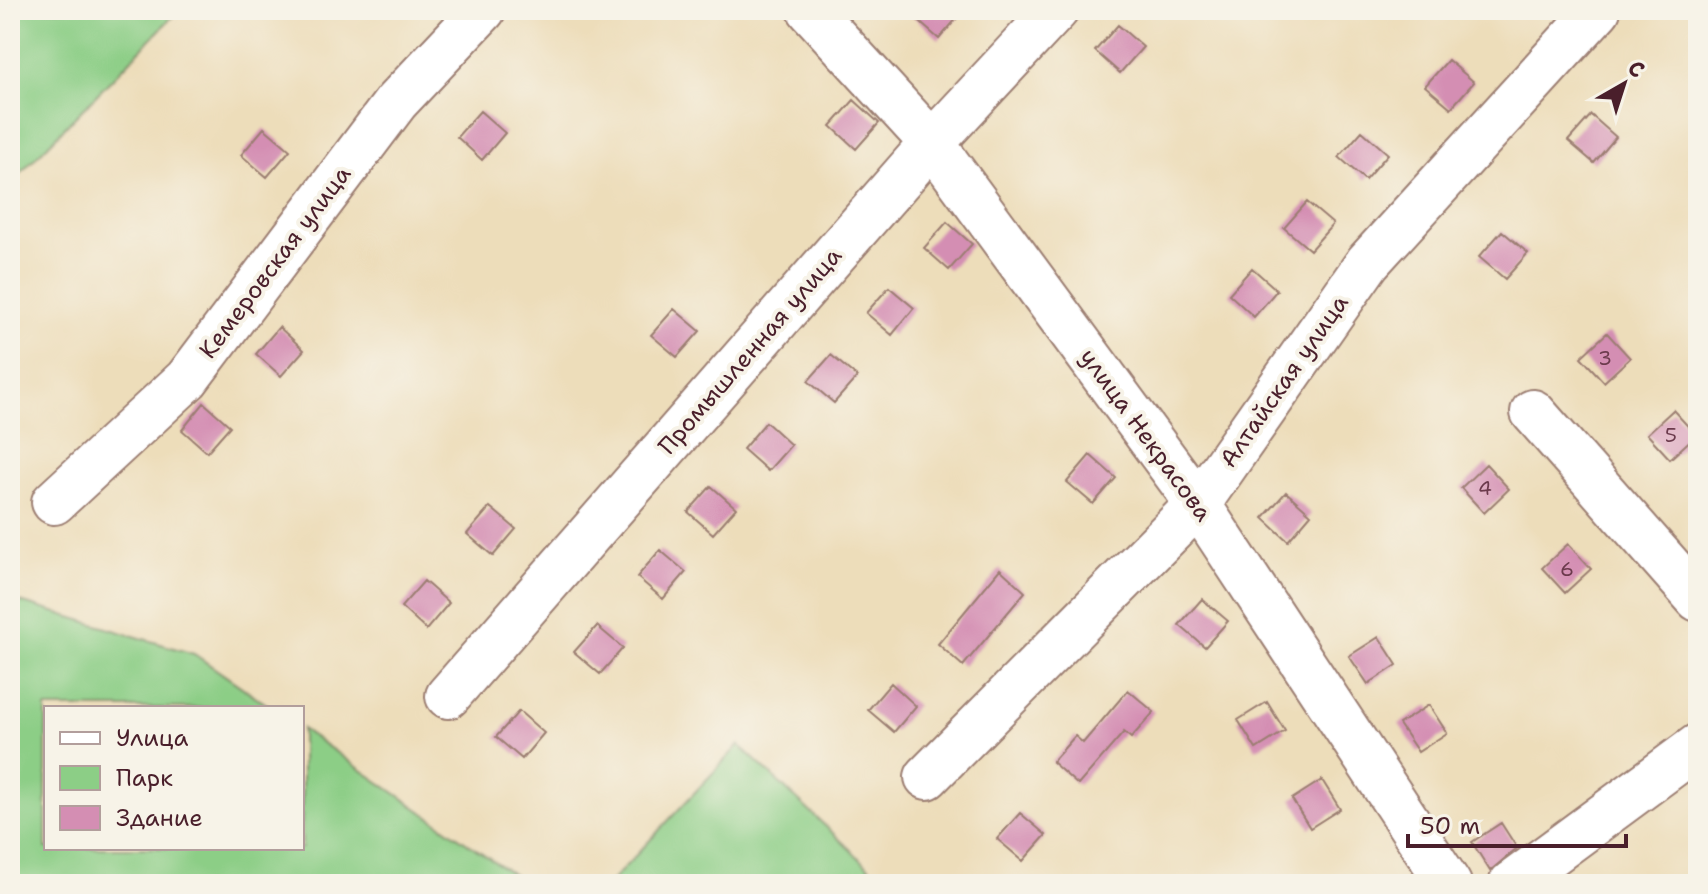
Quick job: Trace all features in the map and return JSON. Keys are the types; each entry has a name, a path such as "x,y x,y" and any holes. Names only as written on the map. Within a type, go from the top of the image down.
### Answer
{"street":[{"name":"Кемеровская улица","path":"54,502 187,379 396,102 483,10"},
{"name":"улица Некрасова","path":"810,10 932,143 1198,504 1449,884"},
{"name":"Промышленная улица","path":"448,696 932,143 1056,10"},
{"name":"Алтайская улица","path":"927,777 1198,504 1368,262 1598,10"},
{"path":"1533,412 1698,599"},
{"path":"1511,884 1698,746"}],"green space":[{"path":"10,10 179,10 10,184"},
{"path":"10,599 194,654 269,706 44,706 44,850 304,850 304,730 527,884 10,884"},
{"path":"739,745 887,884 609,884"}],"building":[{"path":"906,10 964,10 939,39"},
{"path":"1118,25 1143,47 1120,73 1095,51"},
{"path":"1448,60 1474,82 1451,108 1425,86"},
{"path":"854,100 879,123 856,149 831,126"},
{"path":"480,111 505,133 482,160 457,137"},
{"path":"1591,115 1616,137 1594,163 1568,141"},
{"path":"264,128 290,150 267,177 241,155"},
{"path":"1362,131 1388,154 1365,180 1339,157"},
{"path":"1307,202 1333,224 1310,250 1284,228"},
{"path":"947,222 972,244 949,270 924,248"},
{"path":"1502,231 1528,253 1505,279 1479,257"},
{"path":"1252,268 1277,290 1254,317 1229,294"},
{"path":"889,287 914,308 892,335 866,313"},
{"path":"674,309 700,331 677,357 651,335"},
{"path":"279,327 304,350 281,376 256,354"},
{"path":"1607,333 1630,358 1604,382 1581,357"},
{"path":"831,355 857,377 834,403 808,381"},
{"path":"204,403 230,426 207,452 182,430"},
{"path":"1673,410 1696,435 1670,459 1647,434"},
{"path":"766,422 791,445 768,471 743,449"},
{"path":"1090,455 1116,478 1093,504 1067,482"},
{"path":"1486,464 1509,489 1484,513 1461,488"},
{"path":"711,486 736,508 713,534 688,512"},
{"path":"1286,492 1311,514 1288,541 1263,518"},
{"path":"490,507 516,529 493,556 467,534"},
{"path":"1568,544 1591,569 1565,593 1542,568"},
{"path":"660,550 686,572 663,599 637,577"},
{"path":"1000,569 1025,592 963,666 938,644"},
{"path":"424,581 449,603 426,630 401,607"},
{"path":"1202,599 1228,621 1205,647 1179,625"},
{"path":"597,626 623,648 600,674 574,652"},
{"path":"1379,637 1397,665 1368,684 1349,656"},
{"path":"891,683 916,706 894,732 868,710"},
{"path":"1128,690 1154,712 1131,738 1124,732 1078,785 1052,762 1075,736 1083,743"},
{"path":"1267,702 1285,731 1256,749 1238,720"},
{"path":"1429,705 1447,733 1418,752 1399,724"},
{"path":"519,711 544,733 522,759 496,737"},
{"path":"1322,780 1340,809 1310,828 1292,799"},
{"path":"1020,813 1046,835 1023,861 997,839"},
{"path":"1501,823 1517,848 1490,871 1472,842"}]}
